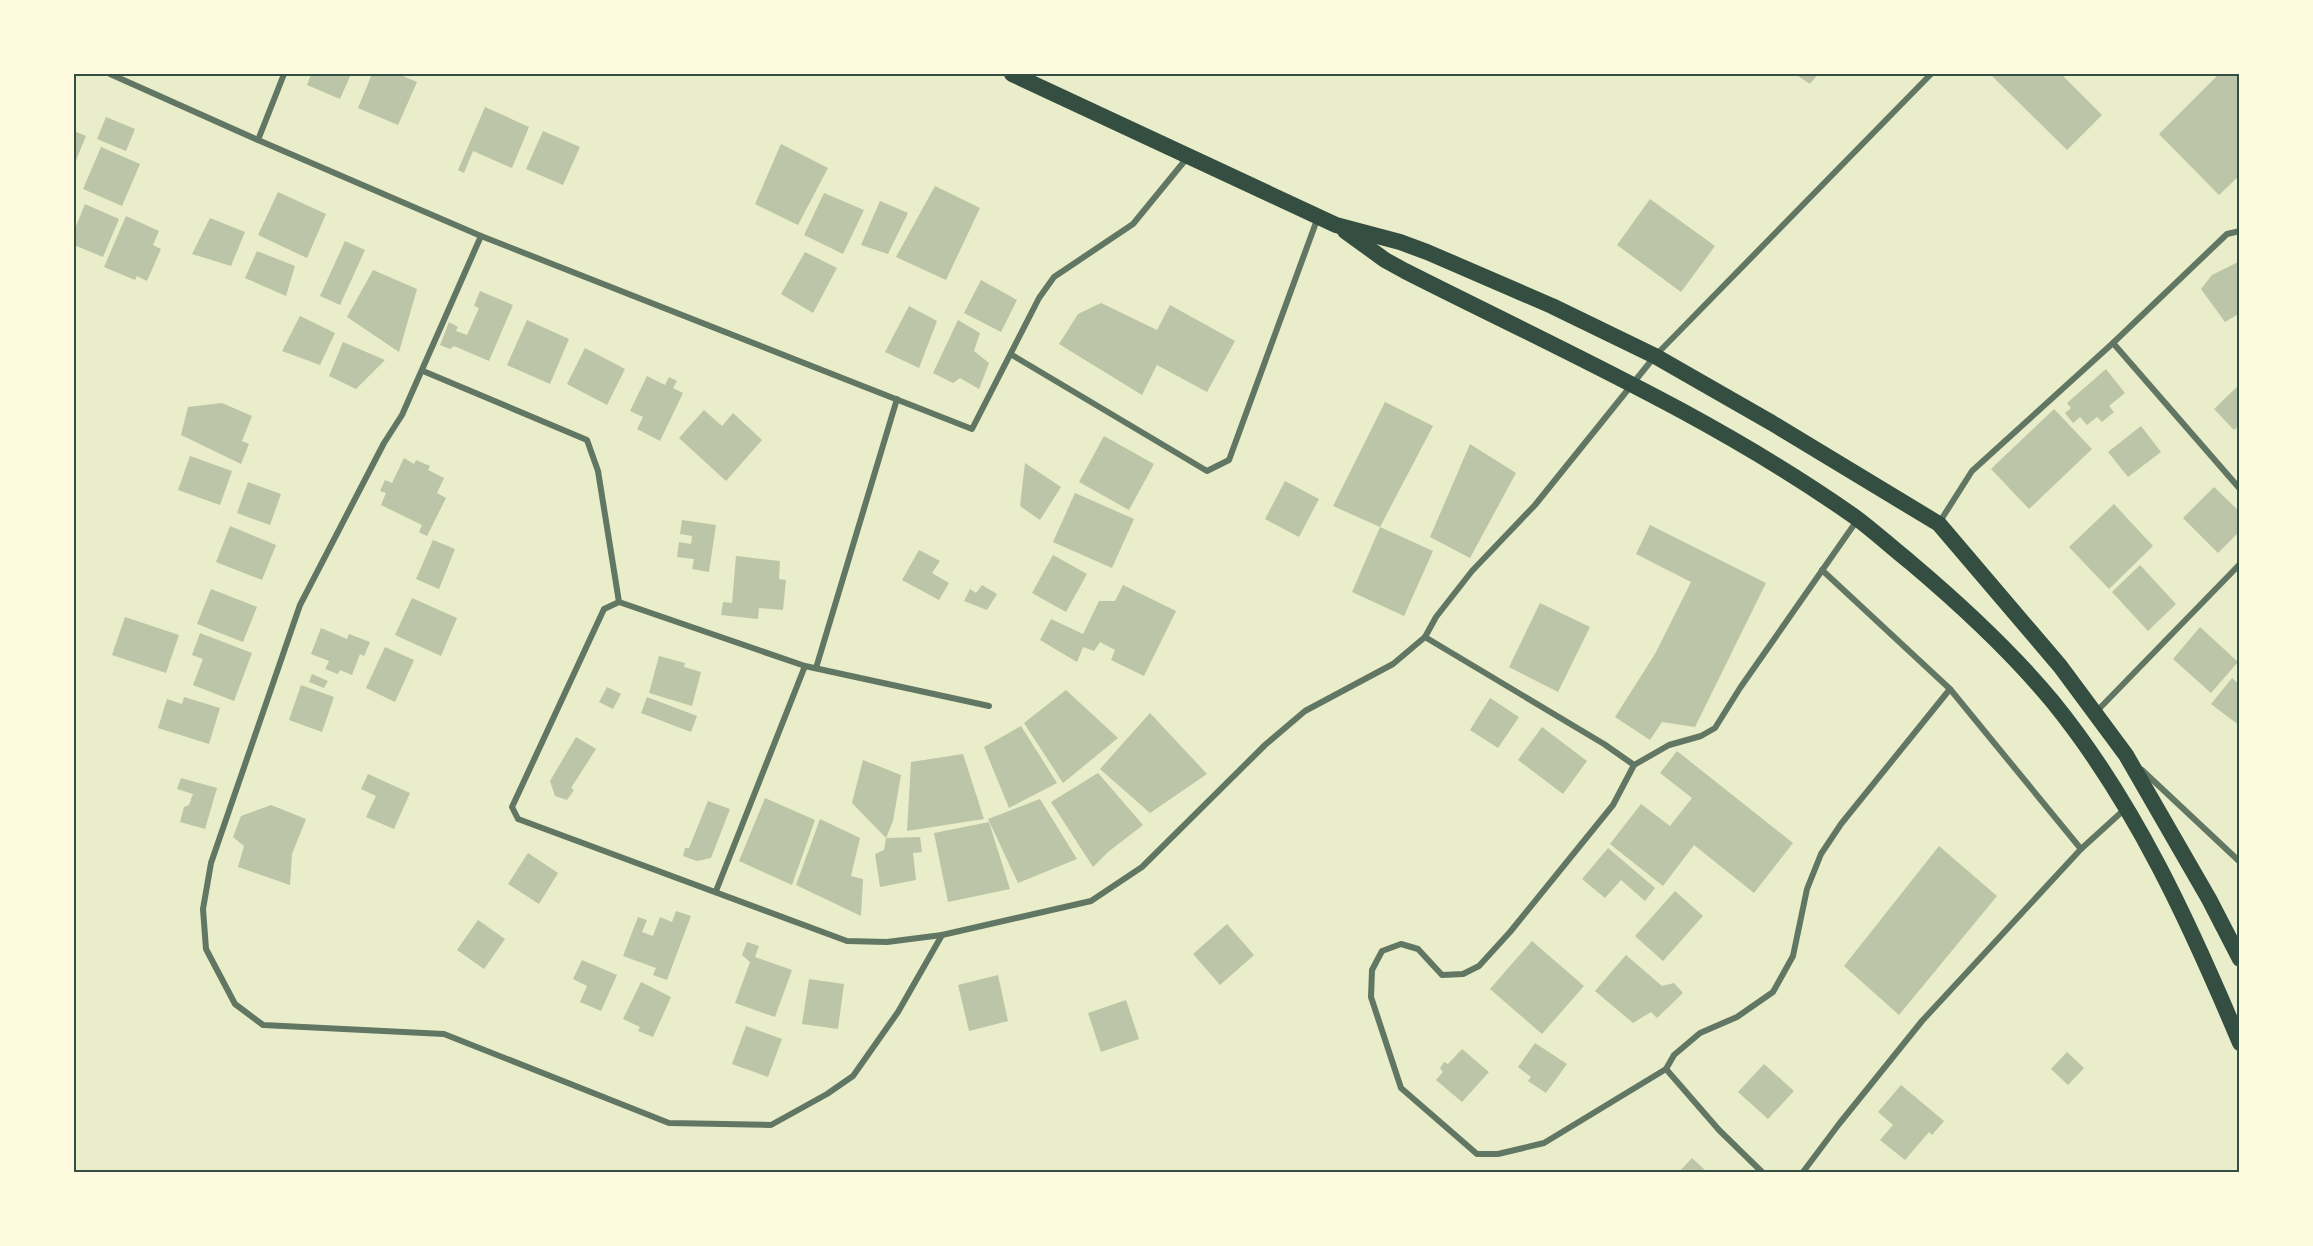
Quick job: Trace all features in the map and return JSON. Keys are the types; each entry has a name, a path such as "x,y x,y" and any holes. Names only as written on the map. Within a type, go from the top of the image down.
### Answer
{"highway":[{"path":"1012,74 1336,225 1400,242 1427,252 1552,306 1655,356 1772,423 1939,524 2060,666 2126,755 2209,899 2240,959"},
{"path":"1336,225 1385,260 1405,271 1633,384 1718,431 1858,519 1959,603 2054,703 2085,745 2126,809 2174,894 2240,1043"}],"street":[{"path":"110,74 481,236 972,429 1012,355 1039,298 1054,277 1132,224 1190,156"},
{"path":"258,140 285,74"},
{"path":"989,706 805,666 619,602 604,609 512,807 518,819 847,941 887,942 942,935 1091,901 1142,867 1305,711 1393,664 1425,637 1436,617 1472,571 1535,506 1655,356 1931,74"},
{"path":"1012,355 1207,471 1229,460 1319,217"},
{"path":"1939,524 1971,471 2113,343 2227,234 2240,231"},
{"path":"481,236 402,415 384,443 300,605 212,863 203,909 206,949 235,1004 263,1025 444,1034 669,1123 771,1125 827,1094 853,1076 898,1012 942,935"},
{"path":"2113,343 2240,489"},
{"path":"423,371 587,440 598,471 619,602"},
{"path":"816,668 897,399"},
{"path":"1858,519 1740,688 1715,728 1701,736 1670,745 1634,765 1613,805 1510,932 1479,966 1463,974 1442,975 1418,950 1401,944 1382,951 1372,970 1371,996 1401,1088 1477,1154 1498,1154 1544,1143 1666,1069 1674,1055 1701,1033 1737,1017 1773,992 1793,956 1807,889 1821,854 1841,824 1950,688"},
{"path":"2095,714 2240,564"},
{"path":"1822,570 1950,688 2082,849"},
{"path":"1425,637 1604,744 1634,765"},
{"path":"716,891 805,666"},
{"path":"2126,755 2240,862"},
{"path":"1803,1173 1839,1124 1922,1021 2082,849 2126,809"},
{"path":"1666,1069 1719,1130 1762,1173"}],"building":[{"path":"311,74 351,74 340,99 307,85"},
{"path":"372,74 398,74 417,82 398,125 358,108"},
{"path":"1795,74 1818,74 1810,84"},
{"path":"1990,74 2061,74 2102,115 2067,150"},
{"path":"2219,74 2240,74 2240,175 2219,195 2159,134"},
{"path":"485,107 529,127 512,168 473,151 464,173 458,170"},
{"path":"106,117 135,129 126,151 97,139"},
{"path":"74,131 86,136 74,165"},
{"path":"543,131 580,147 563,185 526,169"},
{"path":"781,144 828,168 798,225 755,204"},
{"path":"101,147 140,164 122,206 83,189"},
{"path":"935,186 980,208 946,280 896,257"},
{"path":"278,192 326,214 307,258 258,235"},
{"path":"824,193 864,210 843,254 804,235"},
{"path":"1650,199 1715,246 1681,292 1617,245"},
{"path":"880,201 908,213 888,254 861,245"},
{"path":"85,204 119,219 103,257 74,245 74,231"},
{"path":"126,216 159,231 153,245 161,249 147,281 137,276 135,280 104,267"},
{"path":"210,218 245,232 231,266 192,254"},
{"path":"345,241 365,250 340,305 320,296"},
{"path":"257,251 295,266 286,296 245,278"},
{"path":"805,252 837,268 813,313 781,294"},
{"path":"2240,261 2240,313 2225,322 2201,289 2212,275"},
{"path":"373,270 417,289 399,352 347,317"},
{"path":"981,280 1017,300 1001,332 964,313"},
{"path":"480,291 513,305 489,361 454,346 450,349 440,345 449,322 458,327 456,331 467,335 479,308 474,306"},
{"path":"1101,303 1157,330 1170,305 1235,341 1207,392 1157,365 1142,395 1059,344 1078,314"},
{"path":"909,306 937,321 919,368 885,352"},
{"path":"300,316 335,333 320,365 282,351"},
{"path":"527,320 569,339 550,384 507,365"},
{"path":"958,320 980,333 974,351 989,363 979,389 960,378 953,383 933,373"},
{"path":"343,342 385,360 356,389 329,376"},
{"path":"585,348 625,369 607,405 567,384"},
{"path":"2106,369 2125,393 2109,406 2114,412 2102,422 2097,417 2087,425 2080,417 2073,423 2065,413 2071,408 2067,403"},
{"path":"647,376 665,385 669,377 677,381 673,388 683,393 660,441 637,429 643,417 630,411"},
{"path":"2240,384 2240,425 2234,430 2214,409"},
{"path":"1385,402 1433,426 1380,527 1333,506"},
{"path":"222,403 252,416 242,441 249,444 241,464 181,435 188,407"},
{"path":"2054,409 2092,449 2029,509 1991,469"},
{"path":"704,410 722,426 733,413 762,440 726,481 679,438"},
{"path":"2141,426 2161,452 2128,477 2108,452"},
{"path":"1104,436 1154,464 1129,510 1079,482"},
{"path":"1470,444 1516,473 1470,558 1430,537"},
{"path":"190,456 232,471 220,505 178,490"},
{"path":"404,458 414,464 416,460 430,466 428,470 444,478 437,493 446,498 427,536 419,532 422,525 381,505 386,493 380,491 385,480 392,483"},
{"path":"1025,463 1061,487 1040,520 1020,506"},
{"path":"1285,481 1319,499 1299,537 1265,519"},
{"path":"248,482 281,494 270,525 237,513"},
{"path":"2214,487 2240,512 2240,531 2218,553 2183,518"},
{"path":"1075,493 1134,519 1112,568 1053,542"},
{"path":"2114,504 2153,546 2109,589 2069,547"},
{"path":"682,520 716,525 709,572 692,569 694,559 677,557 679,542 691,544 692,536 680,534"},
{"path":"1650,525 1766,583 1695,727 1662,722 1650,740 1615,717 1655,654 1691,582 1636,554"},
{"path":"230,526 276,545 262,580 216,562"},
{"path":"1380,527 1433,551 1404,616 1352,592"},
{"path":"433,540 455,549 439,589 416,579"},
{"path":"919,550 940,561 932,573 949,583 939,600 902,580"},
{"path":"1053,555 1087,574 1066,612 1032,593"},
{"path":"736,556 780,561 779,579 786,580 783,610 759,608 758,619 721,615 723,602 732,603"},
{"path":"2140,565 2176,604 2148,631 2112,592"},
{"path":"982,585 997,594 987,610 964,601 970,589 976,593"},
{"path":"1123,585 1176,611 1144,676 1111,660 1115,650 1100,642 1094,651 1083,647 1077,662 1040,640 1051,619 1083,634 1099,601 1115,601"},
{"path":"211,589 257,607 243,642 197,624"},
{"path":"412,598 457,618 441,656 395,635"},
{"path":"1540,603 1590,627 1558,692 1509,667"},
{"path":"125,617 179,635 166,673 112,655"},
{"path":"2200,627 2238,662 2211,693 2173,659"},
{"path":"321,628 347,639 349,634 370,642 364,656 360,654 352,675 340,670 338,674 325,669 329,661 311,654"},
{"path":"200,633 252,653 234,701 193,685 203,659 192,655"},
{"path":"385,647 414,660 395,702 366,688"},
{"path":"659,656 685,663 684,667 701,672 692,706 649,693"},
{"path":"312,674 328,681 324,688 309,682"},
{"path":"2232,678 2240,685 2240,726 2211,704"},
{"path":"301,685 334,697 322,732 289,720"},
{"path":"607,687 621,694 613,709 599,702"},
{"path":"1066,690 1118,738 1063,783 1024,723"},
{"path":"184,697 220,708 209,744 158,728 167,699 182,704"},
{"path":"647,697 697,716 691,732 641,713"},
{"path":"1490,698 1519,717 1498,748 1470,730"},
{"path":"1150,713 1207,774 1150,813 1100,769"},
{"path":"1021,726 1057,783 1009,808 984,747"},
{"path":"1542,727 1587,761 1563,794 1518,760"},
{"path":"576,737 596,749 571,788 574,790 567,800 555,796 550,781"},
{"path":"1677,751 1793,843 1754,893 1694,845 1663,886 1610,844 1641,804 1670,826 1692,798 1660,773"},
{"path":"963,754 984,819 907,831 911,762"},
{"path":"863,760 901,775 893,821 886,838 852,803"},
{"path":"1098,773 1143,825 1108,852 1093,867 1051,802"},
{"path":"368,774 410,793 394,829 366,817 376,796 361,789"},
{"path":"181,778 217,788 205,829 180,822 184,807 189,805 193,794 177,789"},
{"path":"765,798 815,820 792,885 739,861"},
{"path":"1040,799 1077,859 1018,883 988,819"},
{"path":"708,801 730,809 711,858 697,861 683,856 685,848 689,848"},
{"path":"271,805 306,819 292,854 290,885 238,867 244,846 233,837 241,816"},
{"path":"820,819 860,838 851,876 863,879 861,916 796,885"},
{"path":"989,822 1010,889 948,902 934,833"},
{"path":"920,837 922,852 913,853 916,880 880,887 875,854 884,850 886,838"},
{"path":"1939,846 1997,896 1899,1015 1844,966"},
{"path":"1608,848 1655,888 1645,901 1621,880 1605,898 1582,879"},
{"path":"528,853 558,873 539,904 508,884"},
{"path":"1675,891 1703,916 1663,961 1635,936"},
{"path":"676,911 691,916 667,980 653,975 656,968 623,956 638,917 647,920 642,932 653,936 660,917 672,922"},
{"path":"478,920 505,939 484,969 457,950"},
{"path":"1227,924 1254,955 1220,985 1193,954"},
{"path":"1532,941 1584,986 1542,1034 1490,989"},
{"path":"747,942 759,946 755,957 792,970 775,1017 735,1003 750,962 742,955"},
{"path":"1626,955 1662,986 1674,983 1683,993 1657,1018 1651,1012 1633,1023 1595,991"},
{"path":"582,960 617,975 601,1011 580,1002 587,986 573,979"},
{"path":"998,975 1008,1021 969,1031 958,985"},
{"path":"809,979 844,984 838,1029 802,1024"},
{"path":"641,982 671,997 653,1037 638,1031 640,1027 623,1019"},
{"path":"1126,1000 1139,1039 1101,1052 1088,1013"},
{"path":"746,1026 782,1039 768,1077 732,1064"},
{"path":"1535,1043 1567,1064 1546,1093 1528,1081 1531,1077 1518,1067"},
{"path":"1462,1049 1489,1072 1462,1102 1436,1080 1443,1072 1440,1068 1444,1062 1448,1064"},
{"path":"2067,1052 2084,1068 2068,1085 2051,1069"},
{"path":"1764,1064 1794,1091 1768,1119 1738,1092"},
{"path":"1901,1085 1944,1121 1932,1135 1929,1132 1905,1160 1880,1140 1893,1125 1878,1112"},
{"path":"1692,1158 1707,1172 1679,1172"}]}
